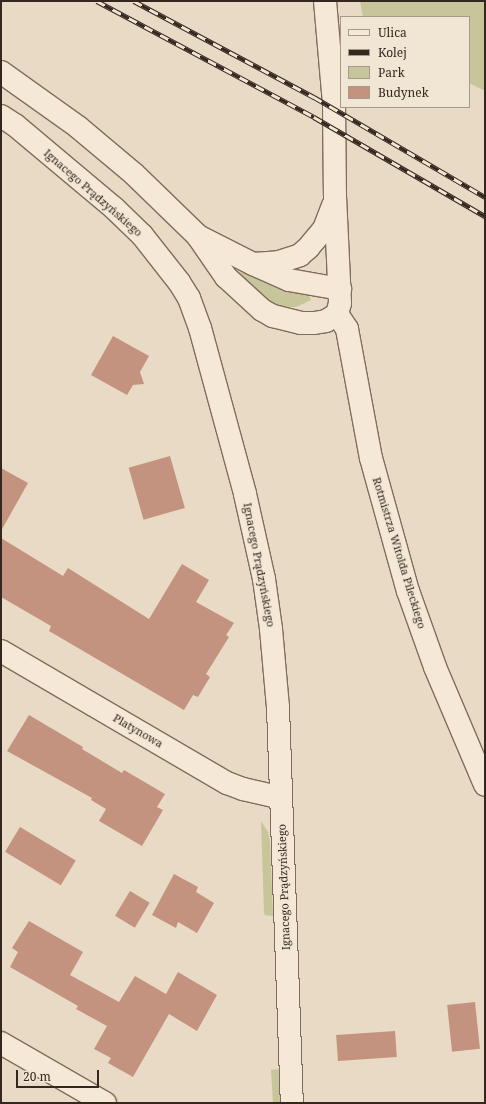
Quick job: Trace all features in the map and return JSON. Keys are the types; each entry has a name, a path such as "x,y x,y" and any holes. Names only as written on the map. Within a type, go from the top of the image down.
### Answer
{"main road":[{"path":"1,72 107,150 197,235 226,277 262,310 280,318 301,323 314,324 326,321 337,314 340,303 335,196 334,104 325,1"},
{"name":"Ignacego Prądzyńskiego","path":"1,116 15,125 114,208 142,235 179,282 195,312 245,494 264,579 274,662 281,798 292,1103"},
{"path":"254,264 279,262 290,259 304,251 324,229 332,211 335,196"},
{"path":"197,235 289,280 340,289"},
{"name":"Rotmistrza Witolda Pileckiego","path":"337,314 347,329 371,458 408,591 435,667 485,785"},
{"name":"Platynowa","path":"1,651 227,783 243,789 281,798"},
{"path":"1,1043 105,1103"}],"green space":[{"path":"360,1 485,1 485,91 470,84 470,16 363,16"},
{"path":"239,272 280,289 309,295 311,300 296,307 271,304 237,275"},
{"path":"261,821 268,832 270,841 273,916 265,915 264,913"},
{"path":"279,1069 280,1103 273,1103 271,1070"}],"building":[{"path":"113,336 149,356 140,372 144,384 133,385 127,395 91,375"},
{"path":"170,456 185,508 144,520 129,468"},
{"path":"1,468 28,483 1,531"},
{"path":"1,538 63,576 68,568 149,619 182,564 209,580 196,602 234,623 226,635 229,637 206,674 210,677 198,697 193,695 184,710 49,631 51,626 1,597"},
{"path":"29,715 83,747 82,749 122,773 124,770 165,794 157,807 163,810 142,846 99,821 106,809 91,800 92,798 7,751"},
{"path":"20,827 76,860 61,885 5,852"},
{"path":"174,874 198,887 196,892 214,903 197,933 178,922 176,928 152,915"},
{"path":"130,891 150,903 135,928 115,916"},
{"path":"29,921 83,952 70,975 119,1002 135,976 166,994 178,972 217,995 197,1031 169,1014 133,1077 108,1063 111,1058 94,1049 107,1026 76,1009 78,1006 10,967 18,952 12,948"},
{"path":"475,1002 480,1049 452,1052 447,1005"},
{"path":"395,1031 397,1057 338,1061 336,1035"}],"railway":[{"path":"97,1 314,117 485,216"},
{"path":"134,1 314,97 485,197"}]}
